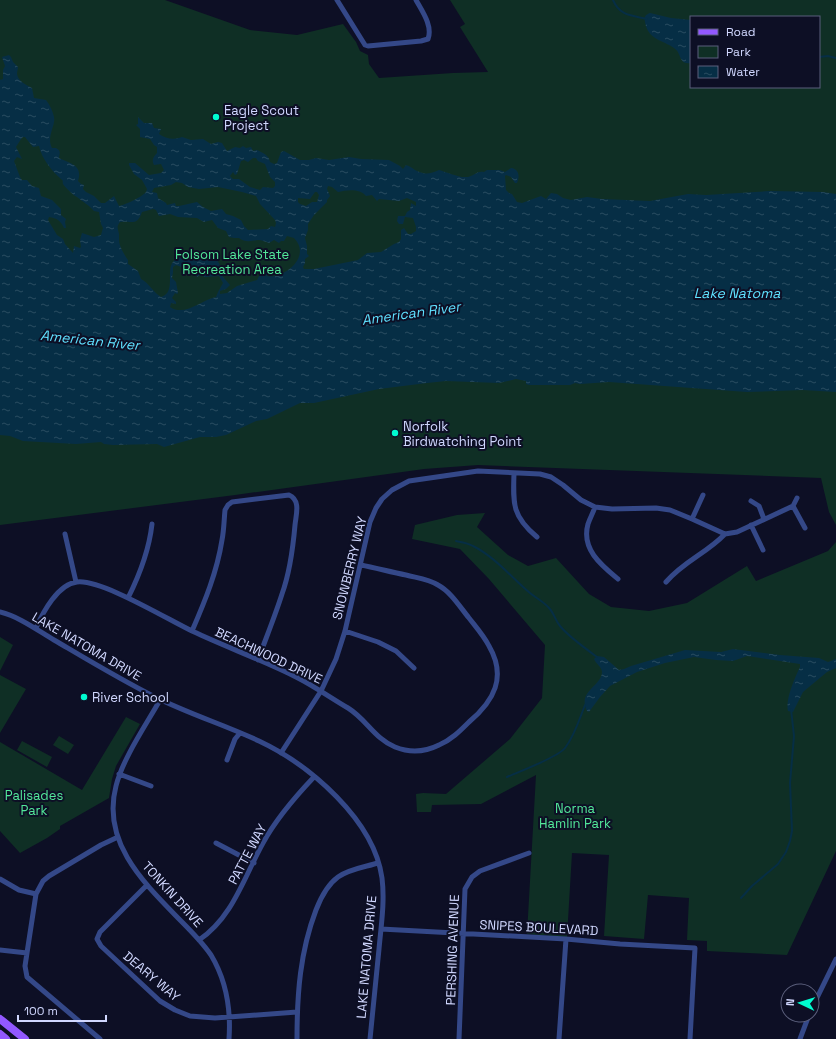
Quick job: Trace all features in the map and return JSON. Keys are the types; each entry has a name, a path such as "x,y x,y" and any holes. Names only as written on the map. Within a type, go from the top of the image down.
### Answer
{"main road":[{"path":"0,1019 25,1039"},
{"path":"0,1034 6,1039"}],"street":[{"path":"337,0 365,45 368,46 428,39 429,34 427,23 423,11 416,0"},
{"name":"SNOWBERRY WAY","path":"281,753 321,691 336,660 345,631 370,522 376,508 382,499 392,490 409,481 478,471 540,474 551,477 581,500 595,507 612,509 656,508 670,510 692,518 725,534"},
{"path":"514,473 514,508 525,528 537,537"},
{"path":"192,631 213,578 222,540 226,506 232,502 289,495 293,497 297,503 293,546 288,574 283,593 258,660"},
{"path":"692,518 703,495"},
{"path":"666,582 680,567 716,544 725,534 737,532 793,506 797,498"},
{"path":"751,501 759,506 764,519"},
{"path":"793,506 805,528"},
{"path":"595,507 587,528 590,549 596,560 618,579"},
{"path":"128,598 140,573 148,550 152,524"},
{"path":"751,525 763,550"},
{"path":"36,628 53,598 67,585 76,582 65,534"},
{"name":"BEACHWOOD DRIVE","path":"76,582 95,584 128,598 192,631 292,675 352,710 387,743 403,749 415,751 432,748 442,744 485,708 491,698 495,688 497,676 496,665 491,648 454,598 437,584 426,580 361,565"},
{"name":"LAKE NATOMA DRIVE","path":"0,612 36,628 128,683 160,700 261,742 281,753 314,777 354,816 367,836 382,877 383,892 381,929 370,1039"},
{"path":"345,631 378,642 396,651 414,668"},
{"name":"TONKIN DRIVE","path":"160,700 119,774 113,806 114,822 118,837 127,858 147,885 199,940 211,955 223,980 230,1017 229,1039"},
{"path":"228,760 235,740 240,733"},
{"path":"119,774 151,786"},
{"name":"PATTE WAY","path":"199,940 216,926 226,914 271,830 314,777"},
{"path":"100,1039 27,977 25,966 36,894 43,881 101,844 118,837"},
{"path":"216,843 254,863"},
{"name":"PERSHING AVENUE","path":"459,1039 464,934 464,894 467,885 472,877 480,871 529,853"},
{"path":"297,1039 298,989 302,957 314,916 325,890 331,883 343,874 378,863"},
{"path":"0,879 19,890 36,894"},
{"name":"DEARY WAY","path":"147,885 100,932 97,939 101,946 160,1001 175,1010 190,1016 206,1018 297,1012"},
{"name":"SNIPES BOULEVARD","path":"381,929 695,948 690,1039"},
{"path":"559,1039 566,939"},
{"path":"0,950 27,953"},
{"path":"820,992 836,959"},
{"path":"800,1039 806,1023"}],"green space":[{"name":"Folsom Lake State Recreation Area","path":"0,0 165,0 250,30 297,35 343,24 356,42 360,51 368,55 369,64 379,78 488,72 460,27 465,24 450,0 836,0 836,525 829,512 821,478 478,465 424,469 0,525"},
{"name":"Norma Hamlin Park","path":"485,513 477,527 508,555 528,566 556,558 589,594 611,607 649,611 687,603 747,566 756,581 828,551 836,542 836,851 787,955 707,951 707,941 687,940 689,898 648,895 644,939 604,936 609,855 572,853 567,937 527,934 536,775 481,804 432,805 431,812 417,812 416,794 446,794 510,739 542,698 545,645 489,579 460,549 412,539 415,525 457,515"},
{"path":"0,637 13,645 0,671"},
{"path":"0,675 26,689 0,733"},
{"name":"Palisades Park","path":"126,717 140,724 116,766 109,798 60,826 60,829 47,838 20,853 0,831 0,742 82,790"},
{"path":"59,736 74,745 68,754 53,745"},
{"path":"22,741 52,757 47,767 17,750"}],"water":[{"path":"650,13 671,18 690,20 690,63 684,62 674,48 656,39 649,33 645,22 646,15"},
{"name":"Lake Natoma","path":"9,55 11,57 13,62 18,67 17,74 19,79 32,88 34,98 46,100 49,104 54,117 50,144 52,148 59,150 59,158 77,168 79,172 78,181 84,185 83,189 94,196 101,203 105,203 114,196 119,206 141,196 147,189 142,180 134,174 129,163 135,163 149,175 161,173 164,170 161,164 154,165 153,163 153,158 157,153 157,147 150,139 140,137 140,129 136,125 138,124 138,117 144,123 152,123 154,128 161,129 159,134 164,137 173,139 182,137 191,140 203,139 211,144 218,142 222,143 227,151 235,147 251,147 253,151 257,150 265,154 270,162 274,164 277,163 281,152 284,151 300,160 316,158 329,160 349,157 389,160 403,169 406,165 421,173 430,173 439,170 463,177 468,177 487,170 500,170 505,172 511,168 517,171 519,175 518,180 517,183 515,183 511,177 506,175 506,190 512,194 517,202 522,203 541,196 546,199 551,193 571,200 587,197 650,201 688,194 706,195 770,191 823,192 836,194 836,392 803,390 747,392 609,382 575,383 570,385 529,385 526,384 526,381 516,379 499,383 446,381 379,389 314,403 300,403 267,419 256,421 226,435 216,437 200,437 164,447 157,444 113,445 104,444 101,442 76,444 23,441 10,436 0,435 0,80 3,79 3,70 5,66 2,57","holes":["23,137 25,137 33,147 39,146 47,164 62,180 63,184 94,211 99,212 103,228 101,235 94,237 82,233 80,240 81,247 74,246 73,253 65,244 63,239 57,235 48,220 49,217 54,218 62,223 64,228 66,228 66,219 61,215 61,209 52,200 41,196 39,188 32,186 27,180 22,180 20,177 14,161 17,157 22,159 16,147","253,158 256,158 258,161 265,164 270,177 275,182 275,186 273,188 263,187 260,190 250,187 239,179 233,179 230,176 233,172 235,175 237,174 241,161 244,160 248,162","176,182 182,183 188,187 199,189 218,187 256,196 260,204 275,220 275,227 271,226 268,229 248,230 241,220 226,214 222,209 211,211 197,202 179,206 176,206 175,203 167,205 158,198 157,193 152,192 154,188 171,185","328,186 332,187 338,192 353,190 363,193 366,196 372,195 377,201 379,199 399,201 407,198 416,202 416,206 411,203 410,210 405,216 398,216 397,221 399,224 403,224 405,217 413,218 416,231 408,234 404,228 401,230 401,239 399,242 381,252 367,253 358,260 314,269 304,269 305,259 309,256 307,254 305,238 308,230 308,224 314,215 327,202 330,196 327,189","315,192 319,195 317,202 312,202 306,206 300,204 298,202 298,198 310,199","153,209 156,210 159,216 170,214 178,217 197,218 204,222 212,220 218,228 226,231 229,237 239,238 246,241 259,240 269,243 274,240 279,243 284,241 287,236 294,238 299,245 300,252 294,265 281,274 267,276 268,268 264,266 257,280 237,286 227,293 220,294 220,291 226,289 230,285 223,277 220,265 212,254 192,255 189,257 179,258 174,261 171,266 169,290 161,297 141,279 138,271 128,264 128,260 122,251 119,242 118,226 120,222 134,222 142,212","176,265 184,268 188,273 196,275 197,277 200,275 205,277 219,276 223,283 216,297 187,309 176,310 170,307 171,303 176,304 172,298 175,293 178,293 176,282 172,278 173,267"]},
{"path":"733,649 819,658 828,662 836,659 836,668 827,672 803,692 793,712 788,711 787,706 793,682 800,664 747,656 733,661 694,657 665,663 637,672 610,686 589,712 587,711 585,698 601,677 602,672 594,659 597,656 604,657 619,670 685,650 721,652"}],"waterway":[{"path":"613,0 623,12 647,19"},
{"path":"820,57 828,56 836,58"},
{"path":"456,541 471,545 496,561 530,593 547,606 563,630 597,657"},
{"path":"507,777 547,760 561,752 574,733 585,705"},
{"path":"741,898 752,886 778,864 786,852 790,841 792,831 790,783 794,736 791,709"}],"place":[{"name":"Eagle Scout Project","path":"216,117"},
{"name":"Norfolk Birdwatching Point","path":"395,433"},
{"name":"River School","path":"84,697"}],"water label":[{"name":"American River","path":"411,313"},
{"name":"American River","path":"90,340"}]}
